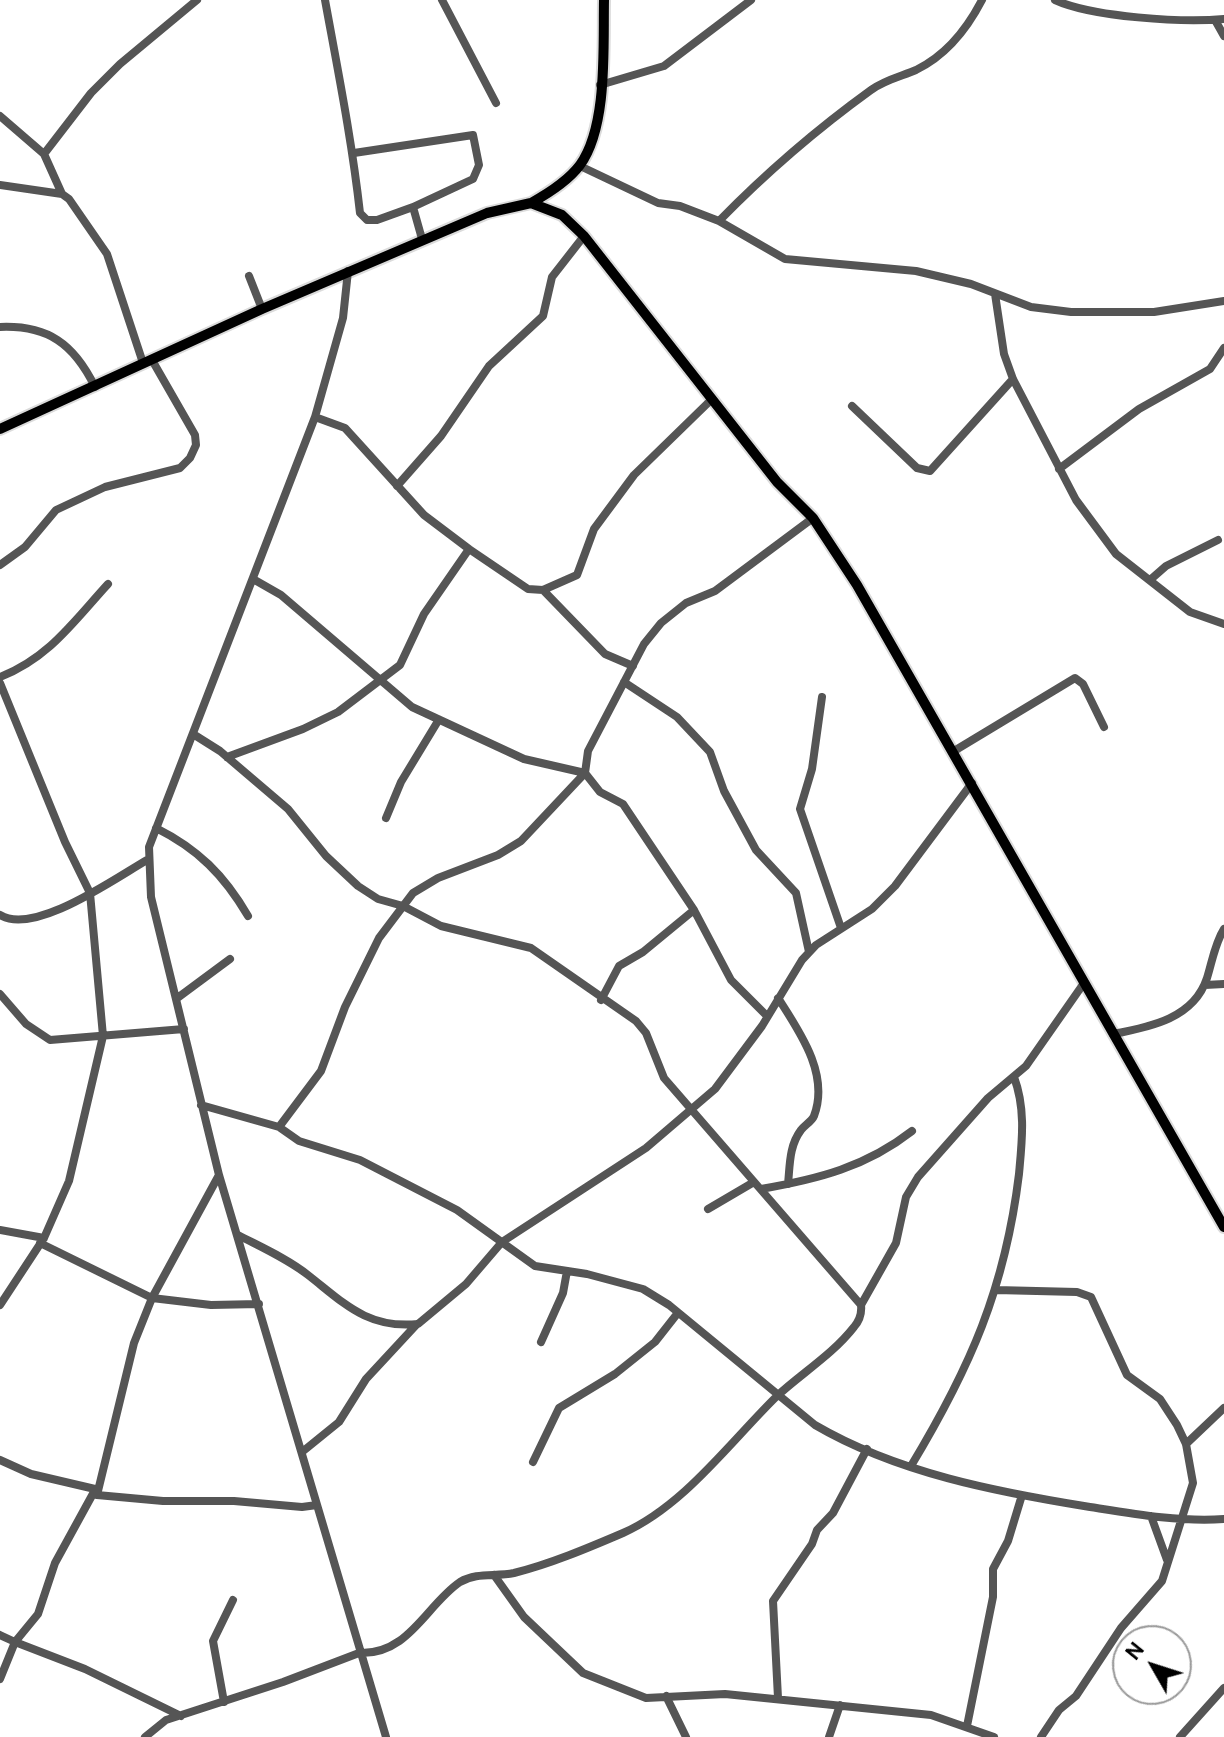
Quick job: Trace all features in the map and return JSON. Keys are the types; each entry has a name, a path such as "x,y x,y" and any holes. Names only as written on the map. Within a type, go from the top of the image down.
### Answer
{"main road":[{"path":"0,429 422,239 487,213 531,203 580,166 596,128 604,0"},
{"path":"531,203 562,215 584,236 777,482 813,518 879,621 1224,1227"}],"street":[{"path":"44,154 110,73 138,46 197,0"},
{"path":"325,0 336,77 354,153 360,213 367,220 377,220 413,207 473,179 479,165 473,135 354,153"},
{"path":"442,0 496,103"},
{"path":"600,85 664,66 751,0"},
{"path":"719,221 784,159 869,91 940,54 969,25 982,0"},
{"path":"1055,0 1085,10 1220,20 1224,36"},
{"path":"0,116 44,154 62,194"},
{"path":"580,166 658,203 680,206 719,221 785,259 852,262 916,271 1031,307 1091,314 1154,312 1224,301"},
{"path":"0,185 62,194 69,199 107,254 147,361 195,435 196,445 190,458 172,472 105,487 56,510 25,547 0,565"},
{"path":"413,207 422,239"},
{"path":"397,486 441,436 489,366 543,316 552,277 584,236"},
{"path":"348,271 343,318 315,417 156,828 147,860 151,897 219,1175 383,1735"},
{"path":"249,276 262,309"},
{"path":"995,294 1004,354 1013,379 1076,500 1116,554 1190,612 1224,624"},
{"path":"0,327 36,328 60,341 86,368 95,387"},
{"path":"1059,469 1139,409 1210,369 1224,348"},
{"path":"852,406 917,468 930,471 1013,379"},
{"path":"315,417 345,428 424,515 528,589 543,590 577,575 594,529 634,475 711,400"},
{"path":"279,1127 321,1071 345,1007 379,938 413,893 438,878 482,863 521,841 585,773 588,751 633,666 661,623 686,603 715,591 813,518"},
{"path":"1150,580 1166,566 1218,540"},
{"path":"227,757 303,729 338,712 400,665 424,614 469,549"},
{"path":"253,579 281,595 367,665 412,707 524,759 585,773 600,792 623,804 694,910 731,980 767,1016"},
{"path":"0,677 21,669 63,639 108,584"},
{"path":"543,590 605,654 633,666"},
{"path":"954,751 1075,678 1091,697 1104,727"},
{"path":"624,682 677,717 710,752 724,791 756,850 796,893 809,952"},
{"path":"0,683 65,842 90,893 103,1036 76,1157 42,1240 0,1305"},
{"path":"822,697 812,769 800,809 841,928"},
{"path":"386,818 401,782 438,721"},
{"path":"193,734 227,757 299,820 326,856 358,886 378,899 403,906 441,926 531,948 601,1000 636,1021 646,1033 664,1078 861,1305"},
{"path":"302,1452 339,1422 366,1379 418,1324 466,1284 502,1242 646,1148 715,1089 809,952 872,909 895,886 972,783"},
{"path":"156,828 186,843 216,869 248,916"},
{"path":"1,918 22,922 90,893 147,860"},
{"path":"601,1000 619,966 643,952 694,910"},
{"path":"1113,1034 1177,1015 1205,985 1224,929"},
{"path":"176,999 230,959"},
{"path":"145,1737 166,1720 359,1653 369,1654 418,1628 459,1583 473,1576 522,1570 626,1532 680,1495 779,1394 854,1328 860,1319 861,1305 896,1243 906,1197 918,1177 988,1098 1014,1077 1049,1035 1084,983"},
{"path":"1205,985 1224,984"},
{"path":"0,994 26,1024 50,1040 184,1029"},
{"path":"778,998 802,1035 816,1069 817,1087 814,1116 792,1146 788,1184"},
{"path":"911,1466 979,1338 996,1290 1014,1210 1020,1163 1023,1102 1014,1077"},
{"path":"201,1105 279,1127 299,1141 360,1160 457,1210 535,1266 643,1289 815,1425 867,1449 911,1466 1022,1495 1151,1516 1224,1519"},
{"path":"708,1209 758,1185 788,1184 859,1165 912,1131"},
{"path":"0,1679 15,1642 38,1614 55,1563 96,1492 134,1343 152,1298 219,1175"},
{"path":"0,1230 42,1240 152,1298 211,1305 259,1304"},
{"path":"238,1235 308,1275 344,1307 386,1321 418,1324"},
{"path":"541,1342 563,1293 567,1271"},
{"path":"996,1290 1077,1292 1091,1297 1127,1375 1160,1399 1186,1444 1193,1483 1162,1581 1121,1628 1076,1696 1059,1710 1041,1737"},
{"path":"533,1462 559,1408 615,1374 655,1342 677,1314"},
{"path":"1186,1444 1224,1408"},
{"path":"778,1698 773,1601 812,1544 817,1530 833,1513 867,1449"},
{"path":"0,1460 31,1474 96,1492 163,1501 317,1505"},
{"path":"967,1726 993,1597 993,1569 1008,1541 1022,1495"},
{"path":"1151,1516 1167,1562"},
{"path":"494,1575 524,1617 583,1673 646,1698 725,1694 931,1715 994,1737"},
{"path":"224,1702 213,1641 233,1600"},
{"path":"0,1635 85,1669 181,1716"},
{"path":"1180,1737 1224,1688"},
{"path":"666,1696 686,1737"},
{"path":"829,1737 840,1705"}]}
